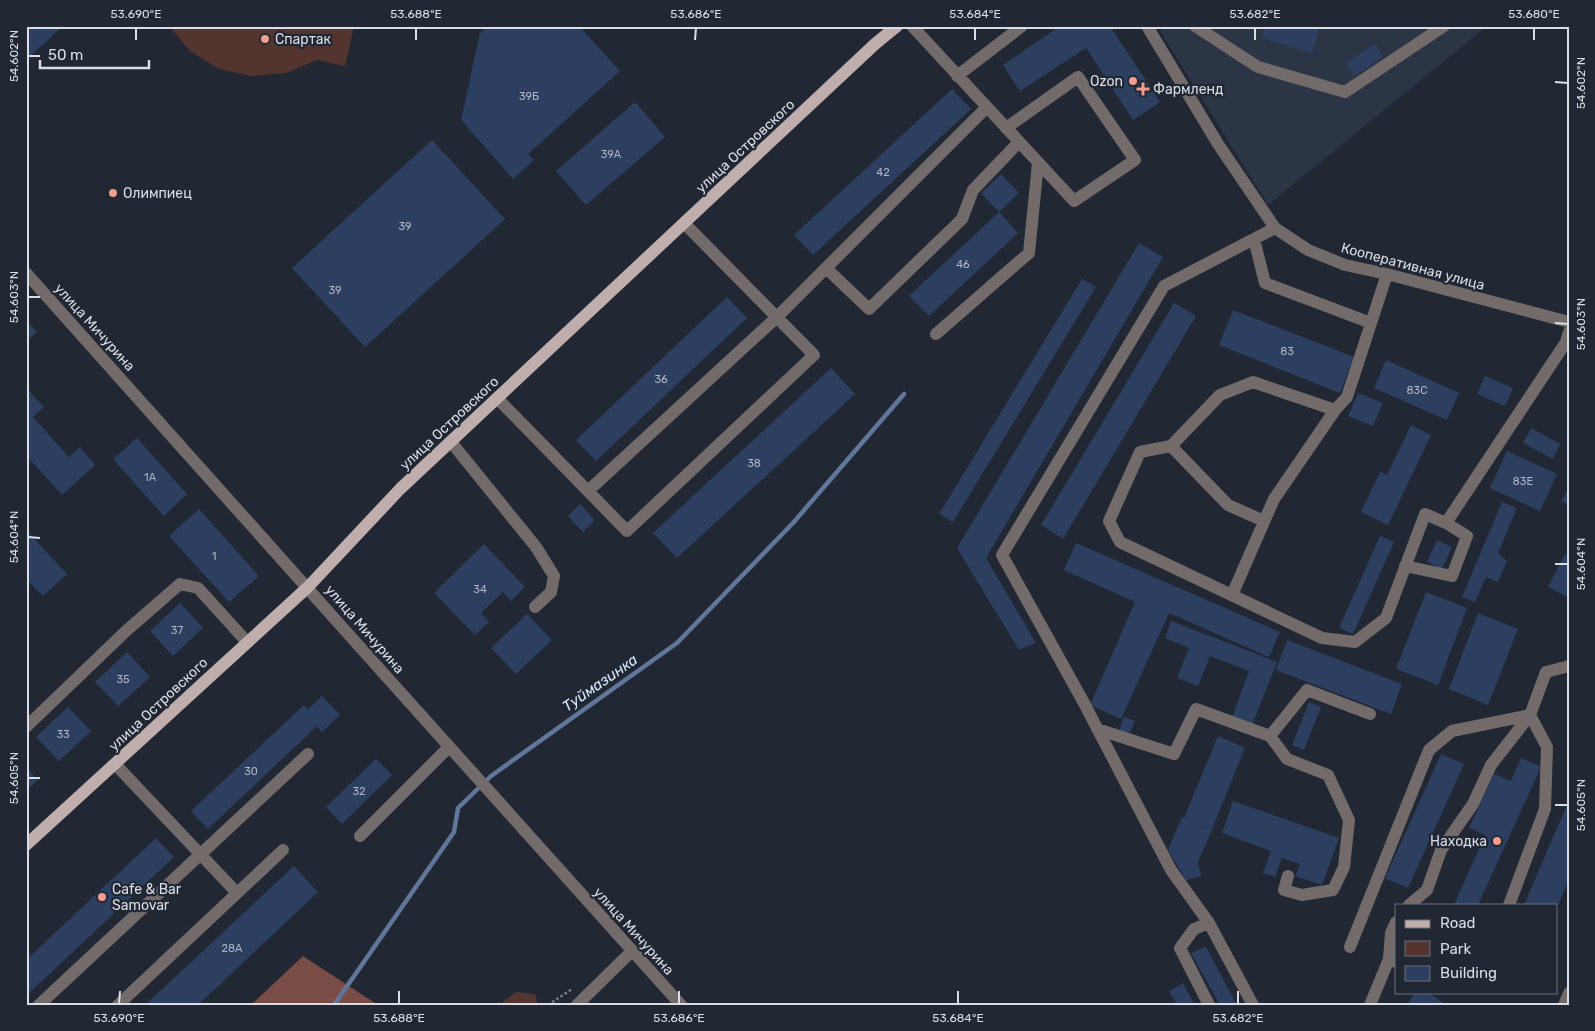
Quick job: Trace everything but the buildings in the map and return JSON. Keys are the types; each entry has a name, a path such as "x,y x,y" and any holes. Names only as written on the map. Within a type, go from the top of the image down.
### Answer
{"main road":[{"name":"улица Островского","path":"26,845 308,587 400,489 875,44 897,26"}],"street":[{"path":"912,26 957,76 1074,201 1134,160 1078,77 1006,128"},
{"path":"957,76 1022,26"},
{"name":"Кооперативная улица","path":"1147,26 1218,144 1275,228 1308,250 1344,265 1387,274 1569,322"},
{"path":"1195,26 1258,67 1345,92 1444,26"},
{"path":"588,491 777,317 987,107"},
{"path":"826,268 869,309 962,220 973,190 1019,142"},
{"path":"936,334 1029,253 1038,162"},
{"path":"497,398 627,531 814,355 684,223"},
{"path":"1253,1005 1209,923 1171,870 1002,555 1164,286 1275,228"},
{"path":"1254,239 1265,283 1371,323"},
{"name":"улица Мичурина","path":"26,273 681,1005"},
{"path":"1232,595 1274,499 1335,410 1347,397 1387,274"},
{"path":"1446,523 1566,342 1569,332"},
{"path":"1335,410 1253,382 1220,395 1171,446 1140,452 1108,521 1120,542 1322,638 1355,642 1386,618 1405,566 1425,514 1446,523 1467,536 1452,576 1405,566"},
{"path":"451,442 536,547 554,576 551,592 535,607"},
{"path":"1171,446 1228,505 1264,522"},
{"path":"26,727 126,631 180,584 198,588 247,642"},
{"path":"1410,904 1427,890 1441,850 1473,804 1491,765 1530,715 1546,672 1569,666"},
{"path":"1270,736 1307,690 1370,714"},
{"path":"1097,729 1174,754 1196,709 1270,736 1286,759 1328,775 1349,820 1344,868 1333,890 1302,895 1284,890 1288,876"},
{"path":"1509,904 1545,809 1547,746 1530,715"},
{"path":"1350,947 1429,750 1452,731 1530,715"},
{"path":"360,836 449,747"},
{"path":"39,1005 308,754"},
{"path":"115,764 237,893"},
{"path":"118,1005 282,850"},
{"path":"1209,923 1194,929 1180,948 1209,1005"},
{"path":"1370,1005 1393,960 1391,933 1395,924"},
{"path":"577,1005 632,951"},
{"path":"1564,1005 1569,993"}],"path":[{"path":"548,1005 580,984"}],"shaded area":[{"path":"1169,26 1487,26 1268,205 1160,31"},
{"path":"303,956 378,1005 251,1005"}],"green space":[{"name":"Спартак","path":"169,26 354,26 345,66 317,60 286,73 252,76 219,69 190,51"},
{"path":"516,992 535,994 538,1005 499,1005"}],"waterway":[{"name":"Туймазинка","path":"334,1005 454,832 458,808 491,776 677,643 793,523 904,394"}],"place":[{"name":"Спартак","path":"265,39"},
{"name":"Ozon","path":"1133,81"},
{"name":"Фармленд","path":"1143,89"},
{"name":"Олимпиец","path":"113,193"},
{"name":"Находка","path":"1497,841"},
{"name":"Cafe & Bar Samovar","path":"102,897"}]}
